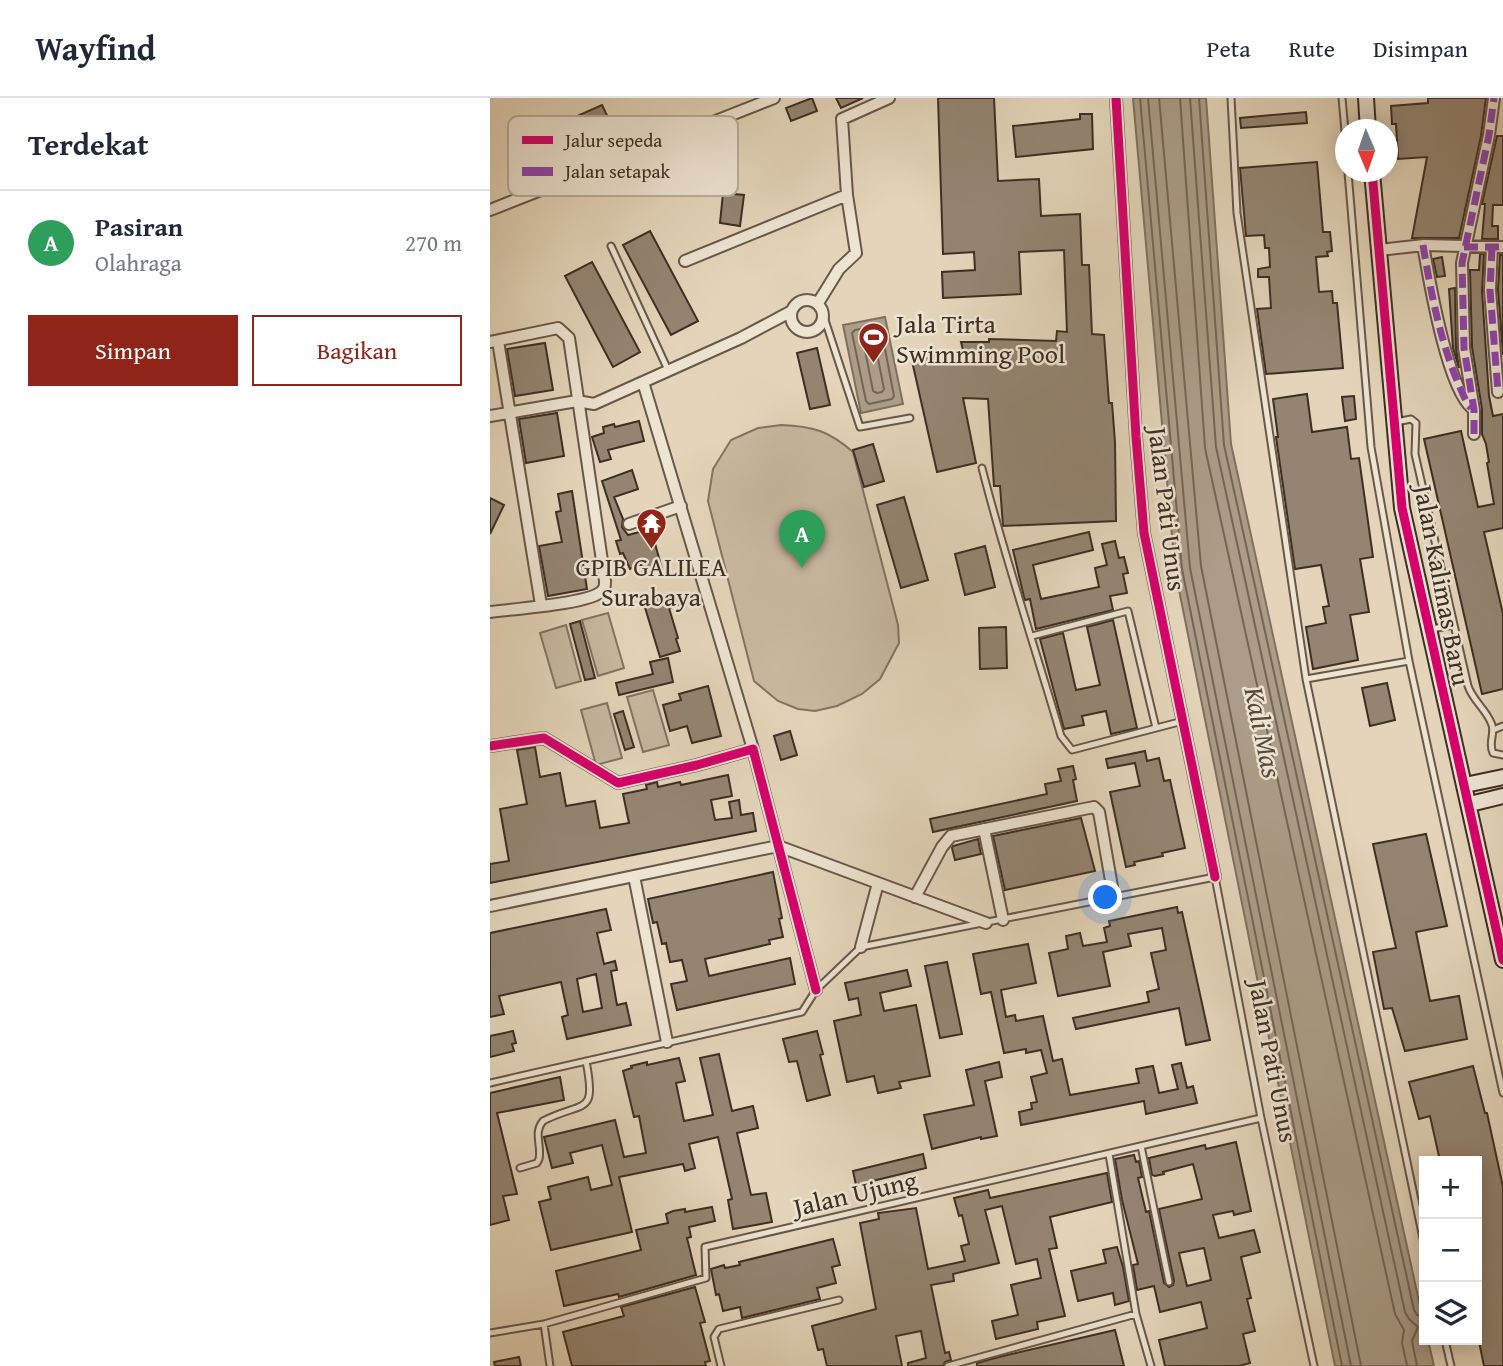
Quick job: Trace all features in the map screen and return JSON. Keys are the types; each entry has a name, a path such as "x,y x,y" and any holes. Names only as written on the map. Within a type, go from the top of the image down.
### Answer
{"street":[{"path":"728,116 774,98"},
{"path":"818,303 839,269 856,253 847,195 842,119 889,98"},
{"name":"Jalan Pati Unus","path":"1116,98 1144,533 1215,877"},
{"path":"1366,98 1367,119"},
{"path":"1474,435 1474,410 1464,348 1462,263 1489,135 1494,98"},
{"name":"Jalan Kalimas Baru","path":"1373,182 1396,422 1407,455 1402,508 1503,960"},
{"path":"685,261 847,195"},
{"path":"490,210 526,196"},
{"path":"1423,245 1446,353 1468,405 1474,410"},
{"path":"1379,250 1423,245 1497,247 1490,290 1498,392"},
{"path":"490,416 577,401 594,404 741,338 790,312 797,303 807,299 818,303 824,317 820,328 810,333 799,331 791,323 790,312"},
{"path":"490,612 569,604 599,593 604,588 604,563 569,338 558,328 494,342 510,413 541,605"},
{"path":"643,382 753,749 816,990"},
{"path":"629,524 681,506"},
{"path":"490,746 544,738 618,783 753,749"},
{"path":"1465,785 1503,777"},
{"path":"1470,804 1503,796"},
{"path":"915,897 942,847 951,836 1094,807 1099,811 1114,898"},
{"path":"984,829 1003,920"},
{"path":"490,906 778,846 986,923"},
{"path":"634,876 667,1042"},
{"path":"861,947 878,883"}],"lane":[{"path":"1231,98 1237,213 1306,679 1419,1219"},
{"path":"1342,98 1344,119"},
{"path":"1349,182 1371,447 1409,661 1503,1093"},
{"path":"611,246 668,370"},
{"path":"824,317 860,427 910,418"},
{"path":"1407,455 1469,691 1487,714 1493,730 1490,748 1493,753 1503,755"},
{"path":"982,468 1003,552 1032,636 1061,736 1072,750 1183,721"},
{"path":"1032,636 1128,611 1156,728"},
{"path":"1429,630 1453,625"},
{"path":"1306,679 1409,661"},
{"path":"1493,730 1503,726"},
{"path":"490,1083 802,1012 816,990 861,947 1215,877"},
{"name":"Jalan Pati Unus","path":"1215,877 1261,1118 1314,1366"},
{"path":"520,1168 537,1163 540,1159 537,1134 538,1126 543,1121 582,1107 587,1102 591,1087 586,1061"},
{"name":"Jalan Ujung","path":"490,1333 544,1324 706,1278 705,1247 1261,1118"},
{"path":"1141,1146 1168,1282"},
{"path":"1109,1154 1136,1314 1151,1366"},
{"path":"721,1366 715,1337 719,1329 839,1300"},
{"path":"948,1366 1136,1314"},
{"path":"544,1324 550,1366"},
{"path":"1446,1345 1451,1366"}],"shaded area":[{"path":"781,425 820,431 853,452 898,625 899,643 880,679 862,694 837,706 815,711 798,709 778,701 754,681 708,501 713,469 731,440 758,428"},
{"path":"608,613 624,668 598,676 582,620"},
{"path":"566,625 581,681 556,688 540,633"},
{"path":"653,690 669,745 643,752 627,697"},
{"path":"607,703 622,758 596,765 581,710"}],"water":[{"name":"Kali Mas","path":"1133,98 1206,98 1231,444 1419,1301 1419,1345 1429,1345 1434,1366 1335,1366 1175,570"},
{"name":"Jala Tirta Swimming Pool","path":"885,317 903,404 861,413 843,325"}],"building":[{"path":"812,98 817,111 791,121 786,108"},
{"path":"836,98 863,98 841,108"},
{"path":"938,98 994,98 998,181 1039,179 1041,216 1080,214 1082,265 1089,265 1092,334 1104,335 1109,403 1112,403 1116,521 1003,526 1000,486 994,486 988,399 963,398 976,463 937,472 912,361 963,350 961,342 989,342 989,339 1056,341 1057,331 1067,332 1064,250 1019,252 1021,294 943,298 942,272 975,270 974,252 943,254"},
{"path":"1428,98 1486,98 1481,136 1459,238 1412,238 1427,157 1398,159 1398,119 1392,119 1391,106 1428,103"},
{"path":"602,105 607,116 577,116"},
{"path":"1306,112 1307,123 1241,128 1240,118"},
{"path":"1080,114 1092,114 1093,149 1016,157 1013,126 1080,119"},
{"path":"1497,136 1503,136 1503,205 1493,205 1492,226 1498,226 1498,239 1482,239 1485,204 1482,204"},
{"path":"1317,162 1323,232 1330,232 1332,251 1327,252 1328,256 1316,257 1319,292 1332,291 1333,303 1337,303 1343,368 1266,374 1257,309 1271,308 1269,277 1258,277 1258,269 1270,267 1269,248 1265,248 1264,235 1246,236 1240,168"},
{"path":"744,195 740,226 720,223 723,196"},
{"path":"650,231 698,321 671,335 623,245"},
{"path":"1480,254 1484,254 1482,291 1489,396 1493,416 1503,414 1503,528 1484,532 1503,614 1503,689 1482,694 1424,439 1461,431 1478,507 1494,504 1486,444 1482,434 1482,409 1472,347 1470,270 1479,270"},
{"path":"1500,255 1503,255 1503,355 1498,290"},
{"path":"1442,257 1445,276 1437,277 1433,259"},
{"path":"592,262 640,352 613,367 565,276"},
{"path":"1455,288 1459,368 1453,348 1449,289"},
{"path":"545,343 553,390 515,396 507,349"},
{"path":"817,348 830,405 810,409 797,353"},
{"path":"1307,394 1312,432 1347,427 1351,459 1359,458 1373,557 1360,559 1369,612 1350,615 1358,660 1313,669 1306,627 1326,623 1323,607 1329,606 1321,565 1295,569 1273,399"},
{"path":"1354,396 1356,419 1345,421 1342,397"},
{"path":"557,413 564,456 526,463 519,419"},
{"path":"639,421 644,441 608,450 611,459 600,462 592,437 604,433 603,427"},
{"path":"873,444 884,481 864,487 853,450"},
{"path":"632,470 638,489 614,497 623,519 622,527 628,535 651,529 662,569 643,574 641,564 630,569 623,553 620,554 616,541 621,540 602,481"},
{"path":"572,491 587,589 548,596 539,546 562,542 556,512 561,511 558,494"},
{"path":"904,497 928,580 901,588 877,505"},
{"path":"490,498 504,505 490,534"},
{"path":"1089,532 1093,550 1033,565 1041,599 1099,587 1095,568 1107,565 1102,544 1115,541 1119,558 1124,557 1128,573 1123,574 1127,593 1110,596 1113,610 1036,629 1030,599 1025,600 1013,550"},
{"path":"985,546 995,587 965,595 955,554"},
{"path":"677,593 681,604 669,608 680,651 660,657 643,601"},
{"path":"1113,620 1137,728 1111,734 1106,711 1082,716 1084,725 1064,729 1040,639 1063,633 1076,690 1100,685 1087,627"},
{"path":"580,621 595,678 585,680 570,624"},
{"path":"1006,627 1007,668 980,669 979,628"},
{"path":"668,658 673,682 619,695 616,683 653,674 650,662"},
{"path":"1387,683 1395,720 1370,726 1362,688"},
{"path":"708,686 721,736 692,743 687,726 670,731 663,705 681,700 679,694"},
{"path":"623,711 634,747 625,750 614,714"},
{"path":"790,731 797,755 781,760 774,736"},
{"path":"535,747 540,777 560,773 566,806 595,801 600,828 629,823 623,794 647,789 646,785 657,782 658,787 680,782 681,785 728,775 732,796 711,800 715,820 732,818 729,802 739,800 741,815 753,813 756,831 490,883 490,864 509,861 500,809 527,804 517,750"},
{"path":"1145,751 1147,761 1159,758 1164,781 1170,780 1185,848 1134,862 1135,865 1126,867 1110,792 1140,786 1135,763 1108,768 1106,759"},
{"path":"1073,766 1077,801 933,832 930,819 1047,794 1045,784 1061,781 1058,769"},
{"path":"1081,818 1095,871 1005,890 993,836"},
{"path":"1426,834 1447,926 1416,932 1430,1001 1459,996 1467,1039 1405,1051 1392,1008 1384,1009 1373,952 1396,948 1373,844"},
{"path":"978,839 981,854 955,860 953,846"},
{"path":"773,872 783,937 769,940 770,944 705,959 709,976 790,958 795,984 677,1010 671,984 687,981 682,960 670,962 657,922 653,923 648,899"},
{"path":"1177,907 1178,913 1182,912 1210,1040 1186,1045 1179,1008 1076,1029 1073,1018 1149,1002 1147,992 1159,989 1151,953 1166,950 1162,928 1128,934 1131,946 1103,952 1110,986 1058,996 1049,953 1068,949 1066,936 1080,933 1083,946 1107,942 1104,928 1110,926 1109,921"},
{"path":"606,909 611,930 597,933 604,964 615,961 617,970 611,971 617,1005 626,1003 631,1025 567,1039 562,1017 568,1015 561,982 499,996 504,1014 490,1017 490,933","holes":["596,974 602,1008 583,1012 577,979"]},
{"path":"1028,944 1036,983 1001,990 1006,1017 1015,1015 1016,1021 1043,1016 1053,1061 1062,1059 1070,1095 1139,1083 1136,1069 1153,1066 1159,1093 1178,1089 1172,1065 1181,1063 1187,1088 1193,1086 1197,1103 1146,1114 1144,1101 1021,1125 1019,1112 1032,1109 1031,1103 1037,1102 1031,1077 1047,1073 1041,1050 1026,1053 1026,1049 1004,1053 991,992 981,994 973,954"},
{"path":"947,962 962,1034 940,1038 925,966"},
{"path":"907,970 911,986 880,993 884,1011 916,1005 930,1076 899,1082 901,1088 878,1093 874,1076 847,1082 834,1021 861,1015 858,998 849,1000 845,983"},
{"path":"513,1031 516,1043 512,1044 514,1051 490,1057 490,1036"},
{"path":"817,1031 830,1095 807,1101 797,1061 789,1062 783,1039"},
{"path":"719,1054 732,1111 753,1106 758,1128 737,1133 751,1195 766,1193 772,1222 733,1229 728,1200 732,1199 718,1137 689,1144 695,1168 685,1171 683,1164 619,1177 632,1232 551,1250 539,1202 551,1199 548,1187 588,1177 591,1190 612,1185 602,1145 570,1153 573,1163 552,1168 544,1137 615,1120 624,1157 646,1153 639,1116 634,1117 623,1071 647,1062 647,1065 679,1058 685,1081 676,1083 684,1121 713,1115 700,1058"},
{"path":"999,1062 1002,1077 985,1081 997,1136 981,1137 932,1149 924,1115 974,1105 966,1070"},
{"path":"1473,1066 1487,1113 1503,1187 1503,1366 1484,1366 1480,1345 1482,1345 1482,1156 1439,1156 1430,1116 1419,1119 1409,1082"},
{"path":"560,1077 564,1100 497,1113 517,1194 503,1196 509,1220 490,1225 490,1093"},
{"path":"1236,1142 1251,1211 1234,1215 1233,1211 1213,1215 1219,1238 1254,1230 1260,1252 1241,1257 1251,1298 1247,1299 1255,1331 1243,1334 1250,1363 1239,1366 1165,1366 1159,1340 1207,1328 1201,1302 1160,1312 1154,1286 1137,1290 1133,1265 1138,1264 1115,1159 1134,1155 1136,1162 1139,1161 1142,1177 1138,1178 1146,1212 1149,1211 1164,1283 1169,1287 1174,1281 1159,1209 1202,1199 1193,1164 1155,1176 1152,1175 1149,1158 1205,1145 1206,1149","holes":["1204,1248 1211,1280 1187,1286 1179,1253"]},
{"path":"923,1154 926,1168 856,1185 853,1171"},
{"path":"1107,1173 1112,1202 1050,1217 1057,1248 1049,1249 1065,1316 1037,1322 1038,1329 996,1339 992,1321 1018,1315 1011,1285 1041,1278 1037,1259 1016,1264 1002,1206 985,1210 999,1263 953,1274 954,1281 931,1285 945,1353 949,1352 951,1360 943,1366 908,1366 908,1363 926,1358 921,1331 896,1336 902,1366 827,1366 823,1349 818,1350 812,1326 876,1309 860,1223 879,1219 878,1213 916,1208 928,1269 965,1261 961,1246 969,1244 962,1215 959,1216 954,1198 988,1190 990,1198"},
{"path":"712,1207 715,1221 689,1227 691,1237 687,1238 696,1275 619,1297 618,1294 564,1306 556,1271 641,1250 636,1230 668,1223 666,1214 673,1211 685,1209 685,1212"},
{"path":"833,1239 840,1265 832,1267 836,1283 817,1288 820,1299 742,1318 740,1307 723,1311 719,1294 716,1295 711,1269 724,1265 725,1268 740,1265 739,1262"},
{"path":"1117,1247 1129,1301 1115,1305 1113,1293 1078,1301 1071,1271 1106,1263 1103,1250"},
{"path":"695,1287 705,1322 700,1323 710,1361 705,1362 706,1366 572,1366 563,1332 624,1316 621,1307"},
{"path":"1115,1330 1124,1366 977,1366 977,1363 999,1357"},
{"path":"519,1357 521,1366 495,1366 494,1362"}],"marked path":[{"path":"1474,434 1474,410 1464,348 1462,263 1489,135 1494,98"},
{"path":"1423,245 1445,347 1459,386 1471,408"},
{"path":"1464,247 1503,247"},
{"path":"1492,247 1490,290 1498,392"}],"cycle path":[{"path":"1116,98 1144,533 1215,877"},
{"path":"1373,182 1402,508 1503,960"},
{"path":"490,746 544,738 618,783 753,749 816,990"}],"place":[{"name":"Jala Tirta Swimming Pool","path":"873,365"},
{"name":"GPIB GALILEA Surabaya","path":"651,550"},
{"name":"Pasiran","path":"802,568"}]}
